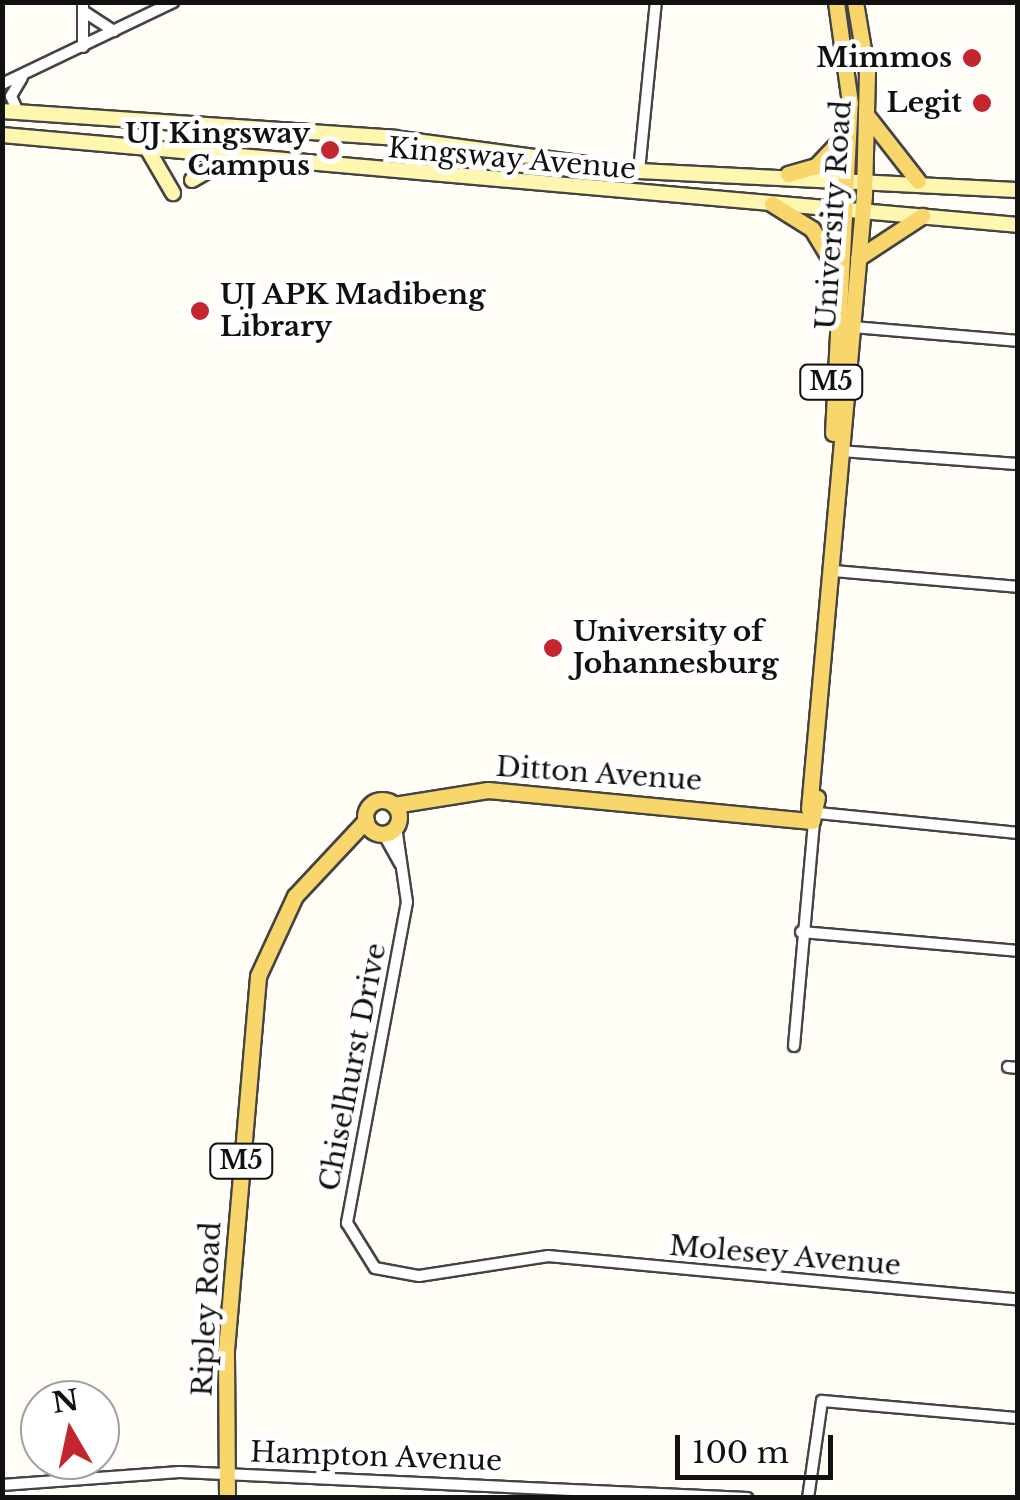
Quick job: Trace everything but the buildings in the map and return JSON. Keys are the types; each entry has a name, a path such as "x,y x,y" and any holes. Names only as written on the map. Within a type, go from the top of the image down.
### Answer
{"main road":[{"name":"University Road","path":"836,2 844,44 850,128 838,272 837,492"},
{"name":"University Road","path":"812,815 868,117 855,2"},
{"name":"Kingsway Avenue","path":"10,111 395,138 640,172 788,174 1018,190"},
{"path":"868,117 918,182"},
{"path":"788,174 823,162 850,128"},
{"name":"Kingsway Avenue","path":"2,134 229,160 1018,224"},
{"path":"148,150 174,193"},
{"path":"192,180 229,160"},
{"path":"772,204 812,229 838,272"},
{"path":"858,258 922,216"},
{"name":"Ditton Avenue","path":"385,822 438,796 488,790 812,815"},
{"name":"Ripley Road","path":"227,1498 226,1350 258,976 295,896 337,849 385,822"}],"street":[{"path":"2,84 172,2"},
{"path":"640,172 656,2"},
{"path":"83,7 114,30"},
{"path":"83,7 83,47"},
{"path":"10,111 11,96 22,77"},
{"path":"852,326 1018,341"},
{"path":"840,450 1018,464"},
{"path":"833,570 1018,586"},
{"name":"Ditton Avenue","path":"812,815 1018,833"},
{"name":"University Road","path":"794,1046 812,815"},
{"name":"Chiselhurst Drive","path":"385,822 403,869 406,902 350,1188 351,1239 375,1268 402,1276 548,1256"},
{"path":"802,932 1018,951"},
{"name":"Molesey Avenue","path":"548,1256 1018,1300"},
{"path":"808,1498 822,1402 1018,1418"},
{"name":"Hampton Avenue","path":"2,1485 226,1474 517,1491 747,1498"}],"place":[{"name":"Mimmos","path":"972,58"},
{"name":"Legit","path":"982,103"},
{"name":"UJ Kingsway Campus","path":"330,150"},
{"name":"UJ APK Madibeng Library","path":"200,311"},
{"name":"University of Johannesburg","path":"553,648"}]}
